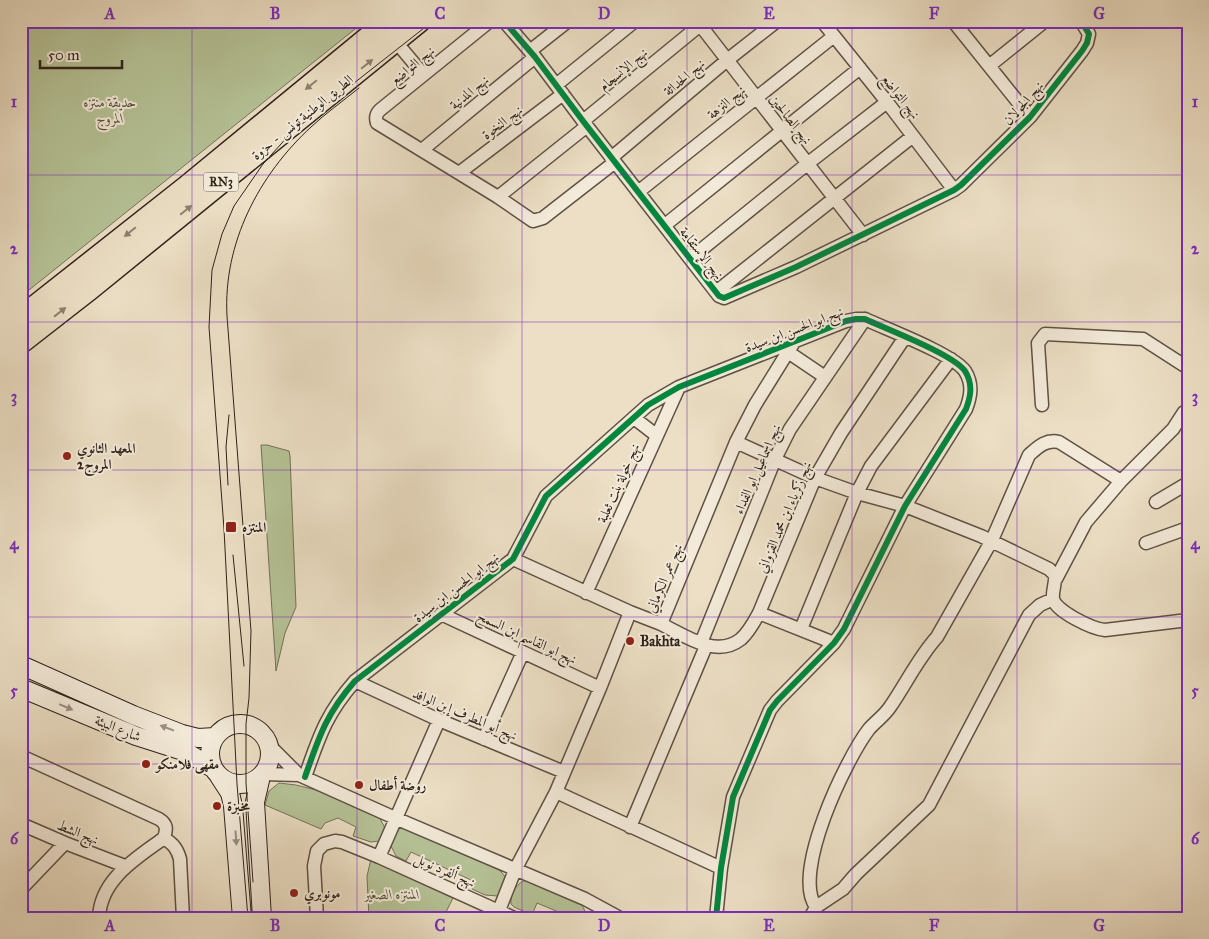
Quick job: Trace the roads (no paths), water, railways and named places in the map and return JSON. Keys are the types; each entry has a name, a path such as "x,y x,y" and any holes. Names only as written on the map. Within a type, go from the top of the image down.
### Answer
{"highway":[{"name":"الطريق الوطنية تونس - حزوة","path":"21,318 389,30 419,21"},
{"name":"الطريق الوطنية تونس - حزوة","path":"21,342 89,289 389,30"}],"street":[{"name":"نهج التواضع","path":"422,150 382,127 376,118 376,114 490,21"},
{"name":"نهج الإستقامة","path":"504,21 532,54 722,298 730,297 796,267 954,190"},
{"name":"نهج المدنية","path":"422,150 568,21"},
{"name":"نهج النخوة","path":"459,174 635,21"},
{"name":"نهج الحداثة","path":"498,197 529,219 533,221 539,220 613,160 726,61 777,21"},
{"name":"نهج التواضع","path":"822,21 888,102 954,190"},
{"path":"953,21 1030,117"},
{"path":"989,66 1045,21"},
{"name":"نهج الجولان","path":"954,190 1030,117 1082,52 1089,34 1081,21"},
{"name":"نهج الصالحين","path":"701,23 726,61 863,235"},
{"name":"نهج الإنسجام","path":"498,197 701,23"},
{"path":"389,30 423,74"},
{"name":"نهج النزهة","path":"638,192 834,36"},
{"path":"665,225 860,68"},
{"path":"691,258 807,164 888,102"},
{"path":"716,292 913,136"},
{"path":"422,150 498,197"},
{"name":"نهج ابو الحسن ابن سيدة","path":"302,776 328,717 338,700 355,681 513,559 546,496 648,405 679,387 791,347 846,321 865,319 951,359 964,371 970,383 971,395 966,409 905,506 844,629 834,644 770,710 732,798 721,868 716,918"},
{"name":"نهج اسماعيل ابو الفداء","path":"630,827 775,459 790,429 865,319"},
{"path":"1042,405 1038,342 1045,334 1143,339 1188,368"},
{"name":"نهج زكرياء ابن محمد القزواني","path":"703,645 720,647 731,644 740,640 748,631 759,614 815,478 841,433 905,337"},
{"path":"791,347 825,377"},
{"name":"نهج عمر الكرماني","path":"515,870 556,792 630,612 661,624 736,442 755,405 791,347"},
{"path":"801,629 857,493 871,466 951,359"},
{"name":"نهج خولة بنت ثعلبة","path":"586,593 679,387"},
{"path":"1184,412 1173,429 1121,481 1086,522 1056,579 1053,599 1062,610 1096,629 1105,630 1188,620"},
{"path":"634,418 656,436"},
{"path":"1053,599 1040,605 1029,615 929,805 856,874 843,889 813,912 809,888 813,853 830,803 855,753 870,729 890,709 928,647 937,637 992,540 1029,455 1038,446 1053,440 1121,481"},
{"path":"736,442 815,478 857,493 905,506 992,540 1054,572 1056,579"},
{"path":"1156,502 1188,483"},
{"path":"1146,543 1188,528"},
{"path":"513,559 630,612"},
{"name":"نهج ابو القاسم ابن السمح","path":"441,614 600,688"},
{"path":"759,614 801,629 834,644"},
{"path":"661,624 703,645"},
{"path":"484,739 523,652"},
{"name":"شارع البيئة","path":"21,666 133,715 182,734 198,738 215,737"},
{"name":"نهج أبو المطرف إبن الوافد","path":"355,681 439,720 564,772"},
{"name":"شارع البيئة","path":"21,688 136,736 186,752 216,772"},
{"path":"379,857 439,720"},
{"path":"242,918 233,806 230,793 216,772 210,753 215,737 219,732 228,726 246,724 257,728 269,744 269,760 262,775 255,802 262,918"},
{"name":"نهج ألفرد نوبل","path":"269,744 302,776 585,899 620,918"},
{"path":"21,756 158,819 166,825 164,838 125,866 103,897 99,907 99,918"},
{"path":"216,772 227,781 237,784 254,781 262,775"},
{"name":"نهج ألفرد نوبل","path":"262,775 302,776"},
{"path":"556,792 721,868"},
{"name":"نهج الشط","path":"21,824 125,866"},
{"path":"164,838 178,850 183,918"},
{"name":"نهج ألفرد نوبل","path":"317,918 314,866 317,851 324,844 335,842 342,842 379,857 497,914 514,918"},
{"path":"21,889 65,843"},
{"path":"497,914 515,870"}],"tram line":[{"path":"248,918 237,784 224,529 209,327 212,270 222,234 234,206 263,164 290,134 433,21"},
{"path":"253,882 246,783 246,724 249,698 251,631 227,316 227,289 231,262 238,237 248,212 275,167 292,146 317,122 359,88"},
{"path":"228,485 226,447 229,415"},
{"path":"233,555 244,666"}],"place":[{"name":"المعهد الثانوي المروج2","path":"67,456"},
{"name":"المنتزه","path":"231,527"},
{"name":"Bakhta","path":"630,641"},
{"name":"مقهى فلامنكو","path":"146,764"},
{"name":"روضة أطفال","path":"359,785"},
{"name":"مخبزة","path":"217,806"},
{"name":"مونوبري","path":"294,893"}],"park label":[{"name":"حديقة منتزه المروج","path":"110,110"},
{"name":"المنتزه الصغير","path":"392,894"}]}
